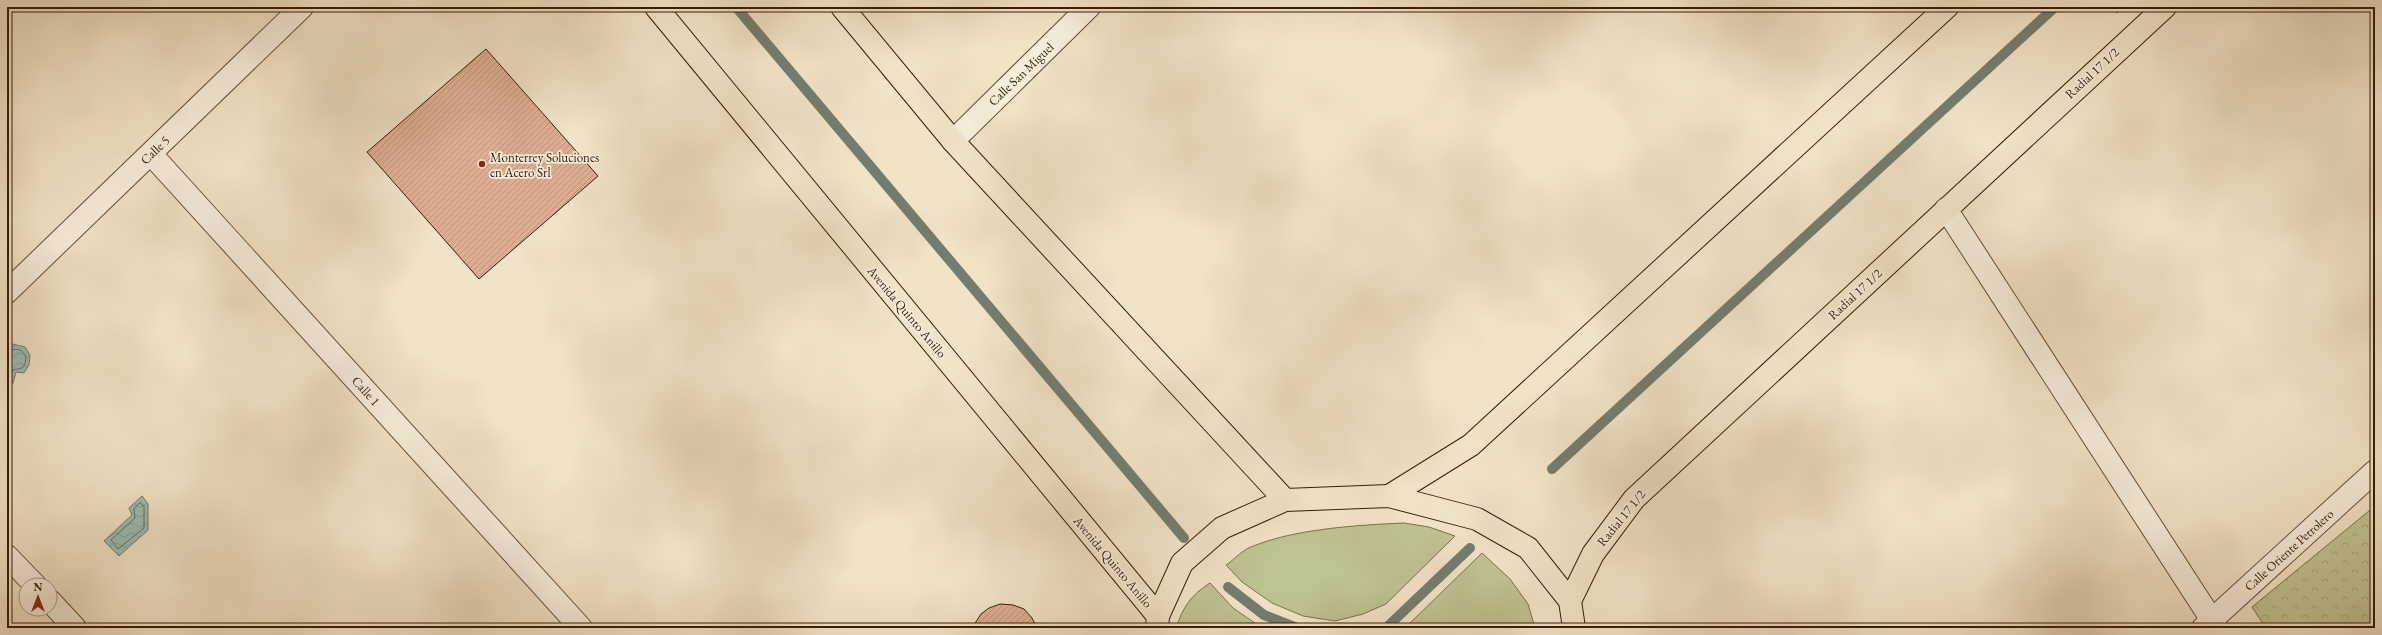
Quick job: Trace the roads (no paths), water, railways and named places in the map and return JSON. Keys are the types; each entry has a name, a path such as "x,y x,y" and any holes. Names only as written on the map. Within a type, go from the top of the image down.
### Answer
{"main road":[{"name":"Avenida Quinto Anillo","path":"656,7 1157,622"},
{"path":"842,7 953,140 1285,500"},
{"path":"1389,496 1471,445 1947,7"},
{"name":"Radial 17 1/2","path":"1570,601 1593,554 1634,499 2165,7"},
{"path":"1157,622 1182,563 1222,528 1285,500 1389,496 1477,519 1528,548 1570,601 1574,628"}],"street":[{"name":"Calle 5","path":"7,292 302,7"},
{"name":"Calle San Miguel","path":"953,140 1089,7"},
{"name":"Calle 1","path":"151,154 581,628"},
{"path":"1946,209 2210,625"},
{"name":"Calle Oriente Petrolero","path":"2210,625 2375,471"},
{"path":"7,556 27,577"},
{"path":"58,610 75,628"}],"water":[{"path":"13,344 25,347 30,355 29,365 24,373 16,372 13,383 7,391 7,347"},
{"path":"142,496 148,504 148,530 119,556 104,541 132,515 129,508"}],"waterway":[{"path":"736,7 1184,538"},
{"path":"1552,469 2055,7"},
{"path":"1386,628 1470,548"},
{"path":"1228,587 1264,615 1297,628"}],"place":[{"name":"Monterrey Soluciones en Acero Srl","path":"482,164"}]}
